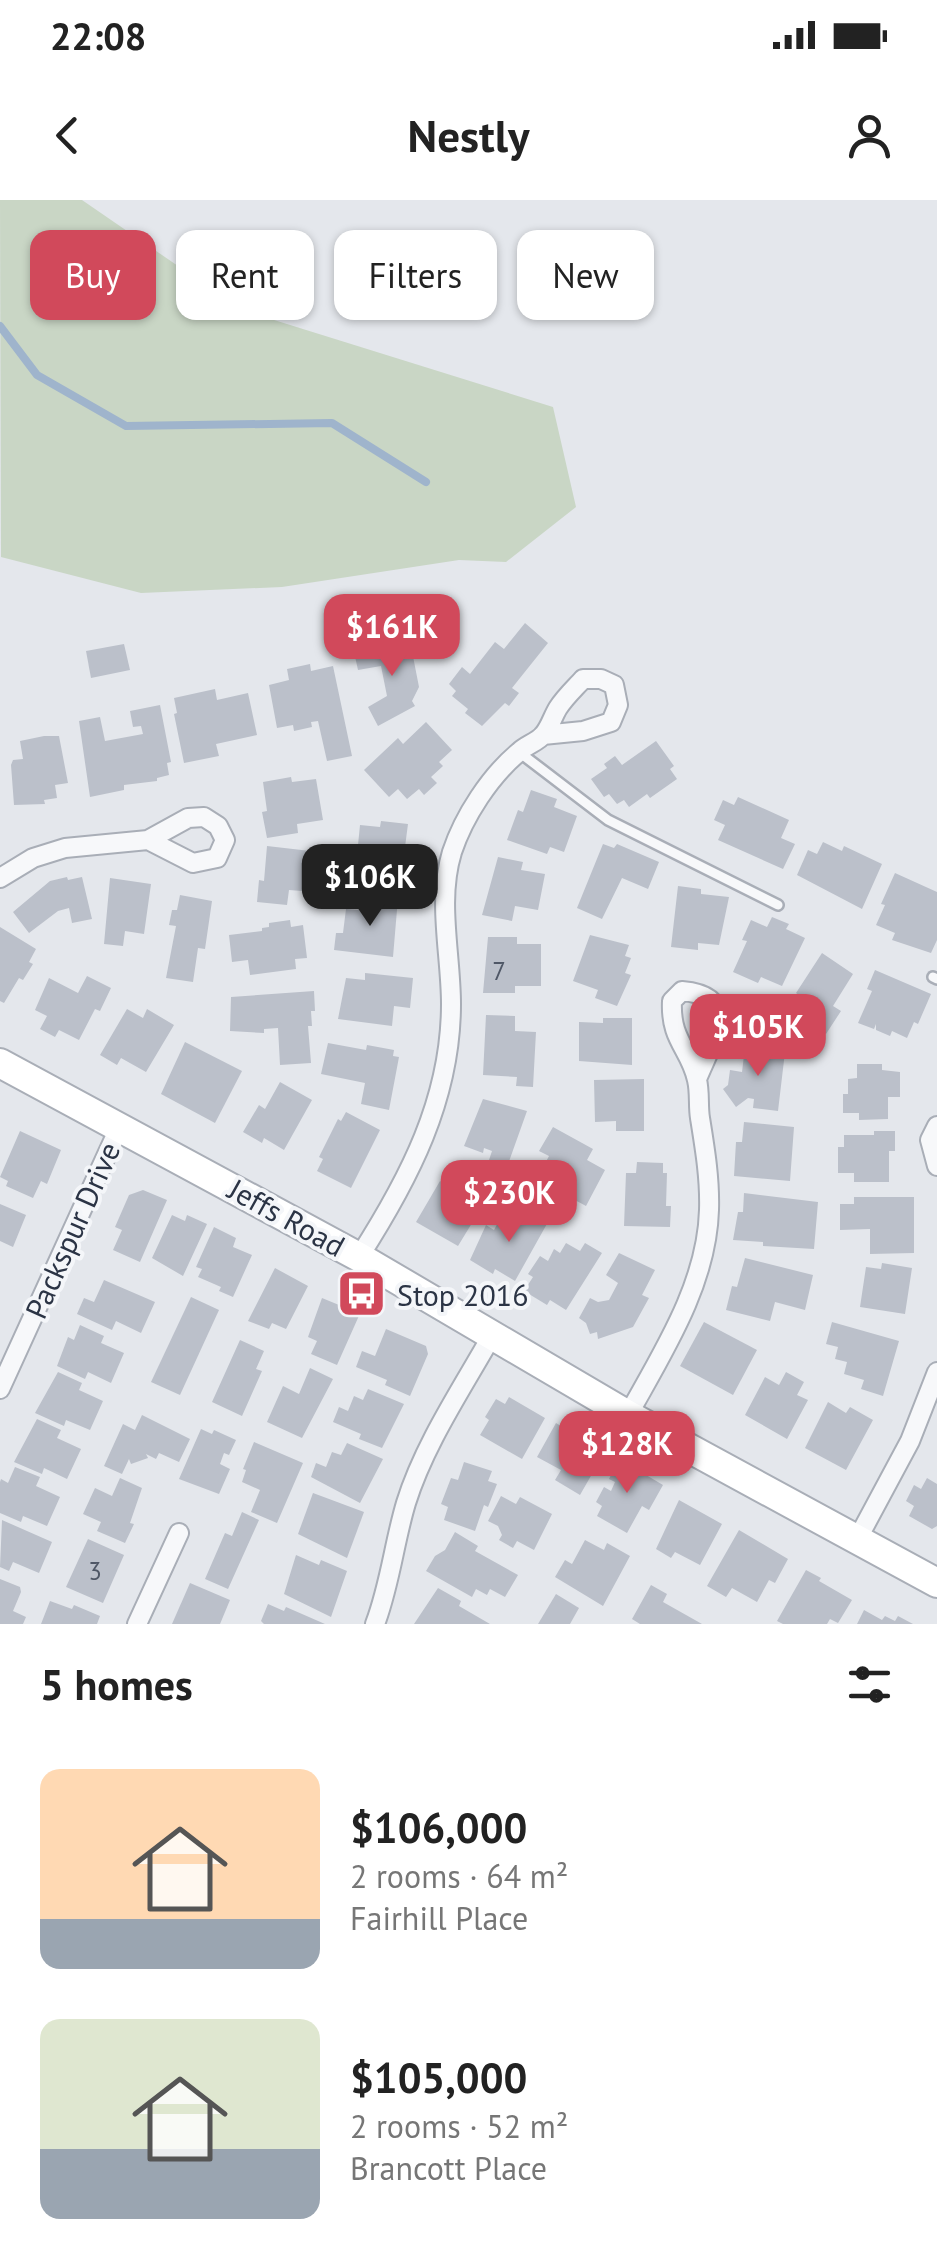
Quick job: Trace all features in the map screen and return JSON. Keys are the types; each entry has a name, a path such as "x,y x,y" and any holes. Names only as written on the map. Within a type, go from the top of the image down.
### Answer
{"street":[{"path":"359,1257 399,1194 436,1109 446,1061 451,1005 445,894 452,853 472,808 519,752 543,736"},
{"path":"0,878 34,858 64,848 148,840"},
{"name":"Jeffs Road","path":"0,1063 359,1257 628,1415 937,1583"},
{"path":"628,1415 665,1348 704,1254 710,1211 697,1079"},
{"name":"Packspur Drive","path":"0,1389 120,1126"},
{"path":"937,1126 930,1140 937,1166"},
{"path":"376,1624 407,1501 424,1458 492,1337"},
{"path":"858,1538 910,1442 937,1372"},
{"path":"137,1624 178,1532"}],"lane":[{"path":"519,752 608,820 778,904"}],"green space":[{"path":"0,200 82,200 126,230 30,230 30,320 156,320 156,251 176,265 176,320 274,320 553,407 576,507 506,562 459,560 282,587 141,593 1,557"}],"building":[{"path":"525,623 548,643 512,688 519,693 509,706 505,703 482,726 465,713 468,709 452,696 456,691 449,684 462,667 470,674 495,642 504,649"},
{"path":"410,641 419,687 412,701 415,706 378,726 368,707 387,696 381,666 358,670 354,652"},
{"path":"124,644 130,670 91,678 86,651"},
{"path":"310,664 311,671 333,666 352,756 327,761 318,721 311,722 312,727 294,731 293,725 277,728 269,685 289,680 287,669"},
{"path":"215,689 217,700 248,693 257,735 216,744 219,756 184,763 174,698"},
{"path":"160,705 171,762 167,763 169,775 90,797 79,721 100,717 105,741 143,734 141,726 133,727 130,711"},
{"path":"426,722 452,750 431,777 437,783 424,795 419,789 407,799 398,789 389,797 364,770 398,738 403,744"},
{"path":"59,736 68,783 55,785 57,798 44,800 45,804 14,805 11,765 13,760 23,759 20,741"},
{"path":"656,741 674,766 670,769 677,779 629,807 624,800 617,804 609,794 604,797 591,779 607,768 604,764 615,756 622,765"},
{"path":"291,777 292,782 316,779 323,820 297,824 298,833 267,838 262,812 267,811 263,782"},
{"path":"531,790 557,799 554,807 577,816 564,852 550,847 547,854 507,840 518,810 523,812"},
{"path":"738,797 789,820 781,838 795,844 783,869 718,840 725,825 714,820 723,800 734,805"},
{"path":"381,821 408,824 400,885 381,882 382,877 344,872 346,853 357,855 360,825 380,827"},
{"path":"823,842 842,851 844,846 882,864 862,909 797,875 808,850 817,854"},
{"path":"603,844 614,848 617,844 659,862 648,889 622,878 602,919 577,908"},
{"path":"267,846 319,852 315,892 289,890 287,905 257,902 259,880 264,881"},
{"path":"498,857 523,862 521,870 545,874 538,910 515,906 512,921 482,915"},
{"path":"895,873 937,892 937,940 931,953 892,940 895,933 876,925"},
{"path":"82,877 92,919 72,923 69,908 58,911 29,933 13,912 50,881"},
{"path":"110,878 151,884 144,934 125,931 123,946 104,944"},
{"path":"678,886 729,897 719,945 698,943 698,950 671,947"},
{"path":"180,895 212,901 205,949 198,948 193,982 166,978 176,926 169,925"},
{"path":"371,896 398,898 393,957 334,950 336,933 343,933 346,909 370,911"},
{"path":"772,917 789,924 786,929 805,938 782,986 761,977 758,983 733,972 747,941 742,940 751,920 767,927"},
{"path":"290,920 291,927 303,925 307,958 295,959 296,969 250,975 248,960 232,962 229,935 262,931 269,923"},
{"path":"0,927 36,949 29,962 33,964 4,1003 0,1001"},
{"path":"590,935 629,945 625,956 631,958 625,973 631,975 617,1006 595,998 598,990 573,981"},
{"path":"488,937 517,937 517,944 541,944 541,986 515,986 515,993 483,993"},
{"path":"822,953 853,974 833,1006 841,1011 826,1034 804,1020 811,1010 802,1005 806,1000 796,993"},
{"path":"875,970 931,994 907,1038 892,1031 890,1036 876,1030 876,1024 874,1029 858,1023 872,991 867,989"},
{"path":"365,973 413,978 410,1008 394,1006 392,1026 338,1019 346,978 365,980"},
{"path":"87,976 111,988 79,1040 59,1030 55,1037 40,1029 47,1016 35,1010 49,978 78,993"},
{"path":"314,991 315,1011 311,1011 312,1026 308,1026 311,1063 280,1065 278,1028 264,1029 264,1033 230,1031 231,997"},
{"path":"127,1009 143,1018 147,1009 174,1025 146,1072 121,1058 117,1065 100,1055"},
{"path":"486,1015 515,1016 515,1031 536,1032 533,1087 516,1086 517,1077 483,1075"},
{"path":"603,1018 632,1018 632,1065 579,1061 579,1022 603,1023"},
{"path":"185,1042 242,1071 215,1123 161,1094"},
{"path":"328,1043 394,1050 393,1056 399,1057 389,1110 361,1104 365,1083 321,1074"},
{"path":"745,1047 785,1052 778,1111 753,1108 754,1099 748,1098 736,1107 723,1089 728,1085 730,1070 742,1072"},
{"path":"857,1064 882,1064 882,1070 900,1072 900,1097 888,1097 888,1119 859,1120 859,1113 843,1113 843,1094 848,1094 848,1079 857,1078"},
{"path":"644,1079 644,1131 616,1131 616,1121 595,1122 594,1080"},
{"path":"280,1082 312,1100 284,1150 243,1132 259,1105 265,1109"},
{"path":"483,1099 527,1111 507,1167 489,1160 492,1151 484,1148 483,1153 464,1146"},
{"path":"346,1112 380,1130 351,1188 317,1171 323,1159 319,1157 338,1119 341,1121"},
{"path":"744,1122 794,1127 790,1181 734,1176 736,1142 742,1142"},
{"path":"553,1127 593,1149 587,1160 605,1170 586,1206 560,1192 557,1197 538,1187 537,1179 549,1156 539,1151"},
{"path":"20,1131 61,1150 47,1184 41,1181 33,1198 6,1186 8,1181 0,1177"},
{"path":"874,1131 895,1131 895,1151 889,1151 889,1182 854,1182 854,1173 838,1173 838,1147 844,1147 844,1135 874,1135"},
{"path":"637,1162 663,1163 663,1173 667,1173 666,1206 671,1206 670,1227 624,1226 626,1173 636,1173"},
{"path":"452,1176 479,1192 464,1218 472,1223 458,1246 416,1222 440,1181 446,1185"},
{"path":"143,1190 167,1200 140,1262 113,1250 122,1230 115,1227 129,1195"},
{"path":"744,1193 818,1202 814,1249 733,1240 738,1212 743,1212"},
{"path":"854,1197 914,1197 914,1253 870,1254 870,1229 840,1230 840,1204 854,1204"},
{"path":"0,1204 26,1215 13,1247 0,1241"},
{"path":"531,1212 548,1222 515,1281 470,1260 486,1225 494,1230 500,1219 506,1223 512,1213 525,1221"},
{"path":"172,1215 185,1221 187,1215 207,1224 183,1276 152,1258"},
{"path":"214,1227 236,1238 233,1247 252,1255 233,1297 198,1277 202,1269 196,1267"},
{"path":"566,1243 580,1251 585,1243 602,1253 566,1310 550,1300 547,1305 524,1291 533,1277 528,1274 540,1256 548,1261 554,1249 560,1253"},
{"path":"619,1253 655,1270 642,1295 649,1298 633,1327 598,1339 597,1332 590,1334 579,1318 590,1298 598,1302 609,1300 618,1283 606,1275"},
{"path":"745,1258 813,1275 805,1310 775,1302 770,1321 726,1310"},
{"path":"882,1263 912,1268 905,1314 860,1307 866,1267 881,1269"},
{"path":"275,1268 308,1286 286,1329 272,1323 269,1329 248,1321"},
{"path":"104,1280 155,1302 141,1333 116,1321 112,1330 77,1314 84,1298 94,1302"},
{"path":"191,1297 219,1310 180,1395 151,1382"},
{"path":"322,1298 339,1305 341,1300 362,1309 337,1365 311,1354 317,1341 308,1337"},
{"path":"704,1322 757,1350 733,1395 680,1366"},
{"path":"832,1322 899,1341 883,1396 861,1389 864,1380 844,1374 847,1362 835,1359 838,1347 826,1344"},
{"path":"80,1325 104,1336 101,1343 124,1353 111,1383 88,1372 85,1379 57,1366 68,1337 74,1340"},
{"path":"386,1329 426,1346 428,1354 410,1396 385,1385 387,1380 356,1367 362,1351 375,1356"},
{"path":"240,1340 264,1351 256,1369 262,1371 242,1416 212,1402"},
{"path":"310,1368 333,1379 302,1438 267,1422 283,1386 299,1394"},
{"path":"58,1372 82,1383 79,1390 103,1401 90,1430 66,1420 64,1426 35,1413"},
{"path":"786,1372 804,1382 797,1395 808,1400 787,1439 745,1415 765,1377 779,1385"},
{"path":"368,1389 404,1404 382,1448 333,1422 339,1407 348,1411 354,1396 363,1400"},
{"path":"509,1397 545,1418 522,1459 480,1435 496,1399 505,1404"},
{"path":"828,1402 846,1413 850,1407 873,1420 846,1470 805,1448"},
{"path":"142,1415 190,1439 179,1462 159,1453 156,1459 146,1454 148,1458 131,1464 129,1459 122,1474 104,1466 123,1424 135,1430"},
{"path":"37,1419 61,1430 57,1438 81,1449 67,1479 44,1468 42,1474 14,1462"},
{"path":"556,1423 604,1453 580,1495 555,1480 561,1470 537,1457"},
{"path":"201,1429 236,1440 220,1464 230,1469 219,1494 179,1479"},
{"path":"254,1442 303,1463 277,1523 251,1512 260,1490 242,1482"},
{"path":"347,1443 383,1459 360,1503 311,1477 316,1463 326,1467 332,1452 341,1455"},
{"path":"619,1459 663,1485 649,1510 642,1506 627,1533 597,1516 602,1506 596,1502 604,1487 611,1491 615,1482 609,1479"},
{"path":"464,1462 492,1471 488,1481 497,1484 475,1531 444,1520 448,1507 441,1504 451,1478 458,1480"},
{"path":"15,1467 40,1477 36,1486 60,1497 47,1526 23,1516 21,1522 0,1513 0,1482 1,1479 8,1483"},
{"path":"120,1478 142,1488 125,1543 97,1531 101,1522 83,1514 95,1488 112,1496"},
{"path":"927,1478 937,1484 937,1526 932,1529 909,1516 914,1506 906,1501 914,1485 921,1489"},
{"path":"313,1493 364,1512 347,1558 298,1534"},
{"path":"501,1496 516,1504 520,1497 552,1514 534,1550 517,1541 513,1548 499,1540 502,1535 498,1526 488,1521"},
{"path":"679,1500 722,1524 700,1565 675,1552 671,1558 656,1549"},
{"path":"242,1512 259,1520 228,1589 205,1579 225,1533 232,1536"},
{"path":"2,1520 52,1542 39,1573 13,1562 9,1571 0,1567"},
{"path":"739,1530 788,1559 775,1583 769,1580 757,1602 732,1588 726,1597 707,1586"},
{"path":"455,1532 478,1546 475,1551 518,1575 505,1597 490,1589 487,1595 476,1589 472,1597 426,1571"},
{"path":"88,1539 124,1555 103,1603 66,1587"},
{"path":"585,1540 604,1550 607,1543 630,1556 603,1606 555,1577 565,1560 572,1564"},
{"path":"296,1555 347,1571 331,1617 284,1594"},
{"path":"806,1570 852,1600 838,1623 830,1619 827,1624 777,1621"},
{"path":"0,1579 20,1587 13,1611 26,1617 23,1624 0,1624"},
{"path":"190,1583 230,1600 220,1624 172,1624"},
{"path":"651,1585 667,1594 663,1602 702,1624 640,1624 632,1619"},
{"path":"438,1588 461,1601 459,1606 490,1624 414,1624"},
{"path":"556,1594 579,1608 570,1624 538,1624"},
{"path":"50,1601 72,1609 74,1605 100,1616 97,1624 41,1624"},
{"path":"268,1604 284,1611 286,1607 325,1624 264,1624 261,1621"},
{"path":"864,1610 882,1620 885,1616 895,1621 898,1616 913,1624 857,1624"}],"waterway":[{"path":"0,326 37,375 126,426 332,423 426,482"}],"place":[{"name":"Stop 2016","path":"362,1294"}]}
